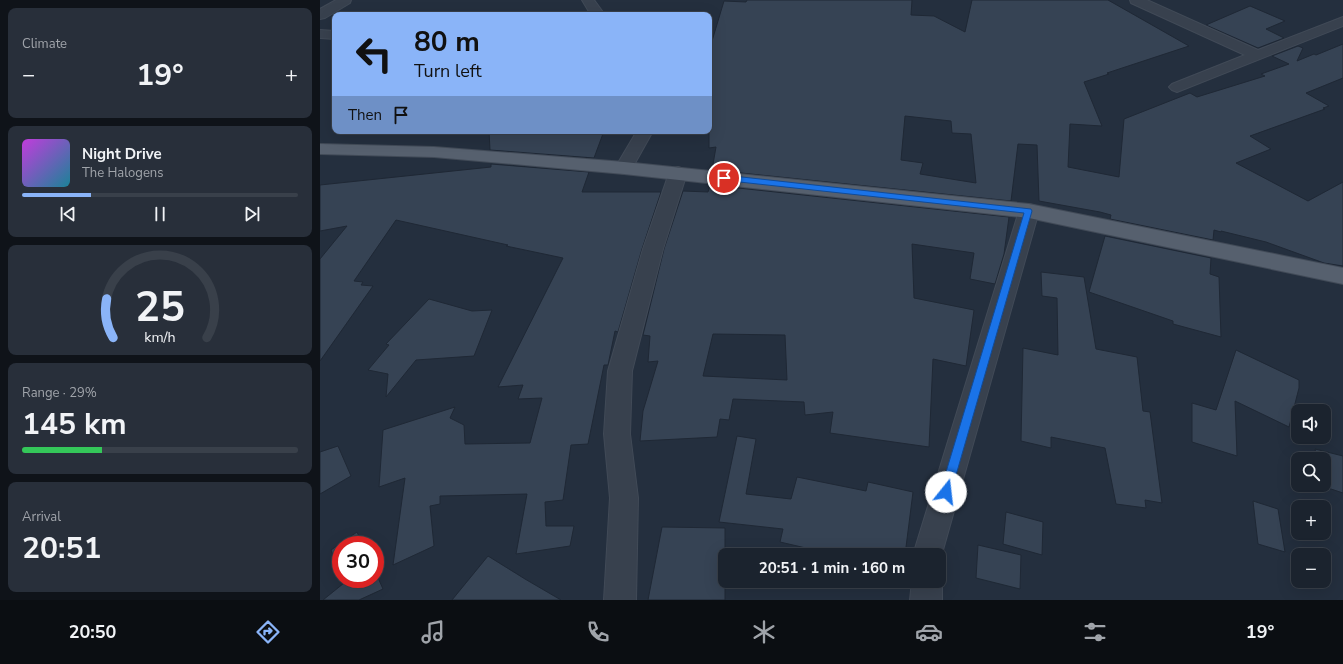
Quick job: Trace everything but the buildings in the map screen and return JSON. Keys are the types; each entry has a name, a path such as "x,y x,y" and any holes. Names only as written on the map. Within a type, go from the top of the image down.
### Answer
{"main road":[{"path":"320,149 434,152 624,168 1028,211 1343,276"}],"street":[{"path":"320,15 345,0"},
{"path":"588,0 596,12"},
{"path":"1136,0 1256,54"},
{"path":"1177,87 1256,54 1343,21"},
{"path":"320,34 332,35"},
{"path":"624,168 643,134"},
{"path":"620,600 624,498 617,434 620,371 653,249 678,173"},
{"path":"930,548 1028,211"},
{"path":"926,600 927,588"}],"route":[{"path":"724,178 1028,211 946,492"}]}
